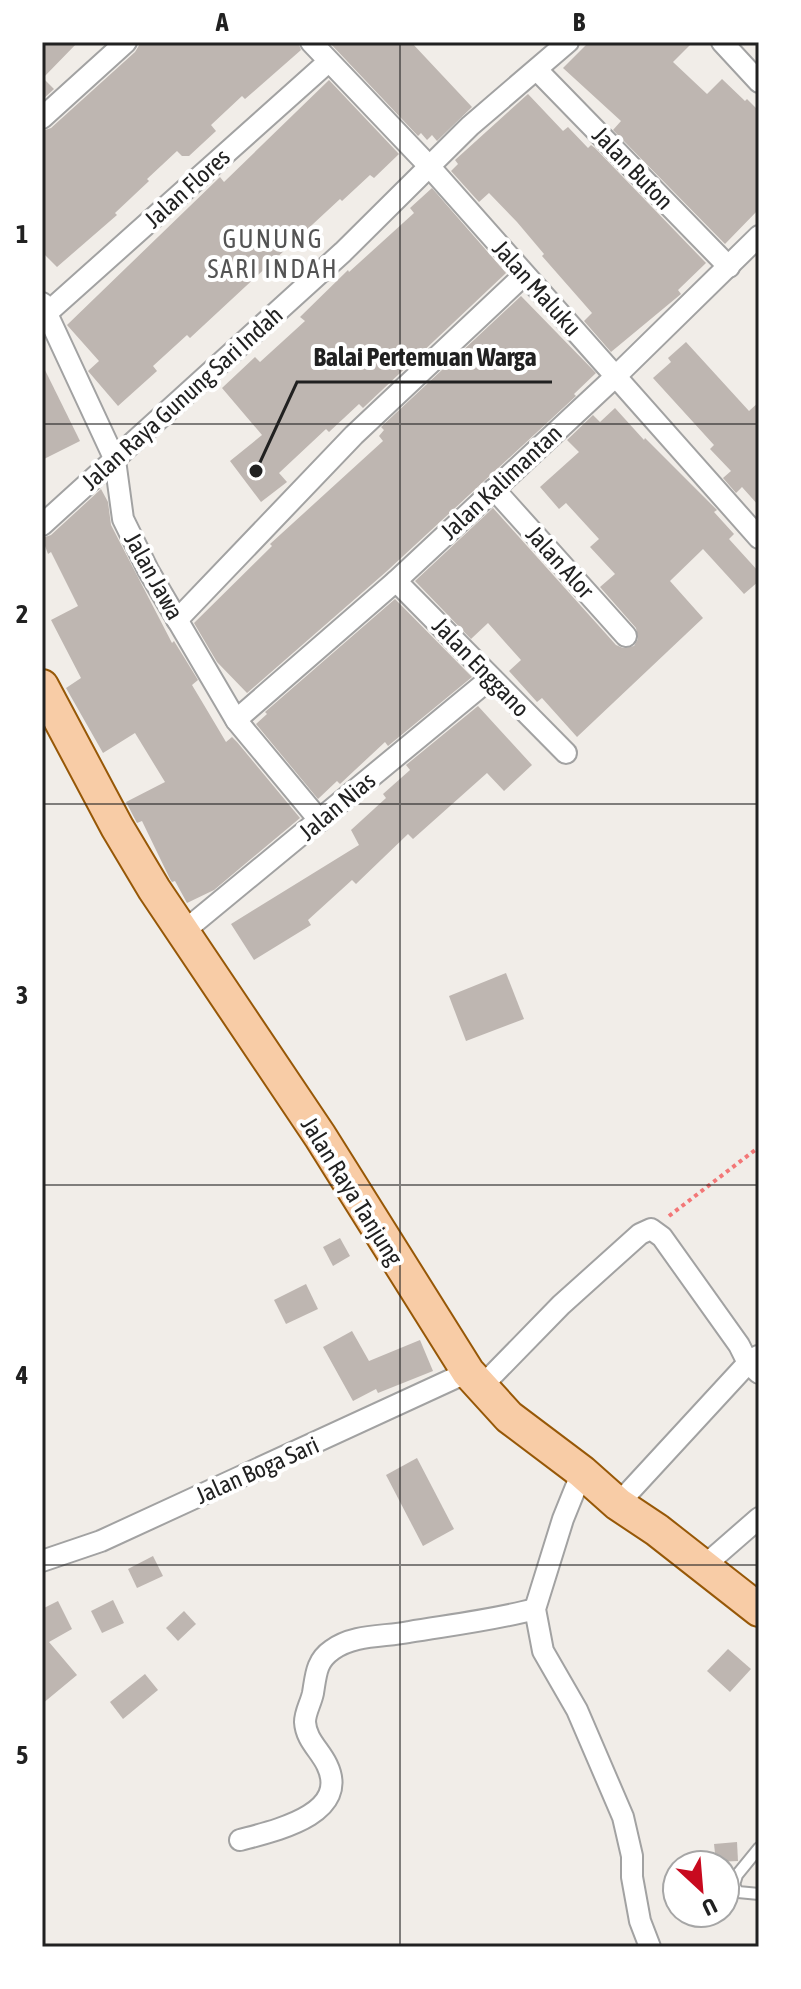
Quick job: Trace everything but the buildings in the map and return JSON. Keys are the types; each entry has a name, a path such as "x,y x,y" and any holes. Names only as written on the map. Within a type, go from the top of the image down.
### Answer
{"main road":[{"name":"Jalan Raya Tanjung","path":"42,686 117,827 475,1379 509,1417 759,1610"}],"street":[{"path":"42,118 126,42"},
{"name":"Jalan Maluku","path":"311,42 429,166 759,538"},
{"name":"Jalan Raya Gunung Sari Indah","path":"42,525 343,252 470,126 568,42"},
{"path":"722,42 759,82"},
{"name":"Jalan Flores","path":"44,308 328,62"},
{"name":"Jalan Buton","path":"537,70 729,267"},
{"name":"Jalan Kalimantan","path":"236,720 396,581 616,376 759,236"},
{"path":"177,620 354,435 524,275"},
{"name":"Jalan Jawa","path":"44,308 115,460 123,519 148,570 236,720 320,821"},
{"name":"Jalan Alor","path":"494,489 626,636"},
{"name":"Jalan Enggano","path":"396,581 566,753"},
{"name":"Jalan Nias","path":"183,932 491,678"},
{"path":"475,1379 640,1234 651,1229 662,1237 755,1364 618,1504"},
{"name":"Jalan Boga Sari","path":"42,1561 101,1541 475,1379"},
{"path":"582,1472 563,1519 535,1609 543,1651 577,1710 623,1817 632,1856 632,1877 640,1921 650,1947"},
{"path":"704,1566 759,1518"},
{"path":"240,1840 283,1828 309,1816 327,1802 333,1784 328,1766 307,1734 306,1714 317,1665 333,1649 377,1635 490,1620 535,1609"}],"lane":[{"path":"759,1848 737,1875 734,1885 738,1892 759,1894"}],"path":[{"path":"651,1229 759,1147"}],"place":[{"name":"Balai Pertemuan Warga","path":"256,471"}],"district":[{"name":"GUNUNG SARI INDAH","path":"273,254"}]}
